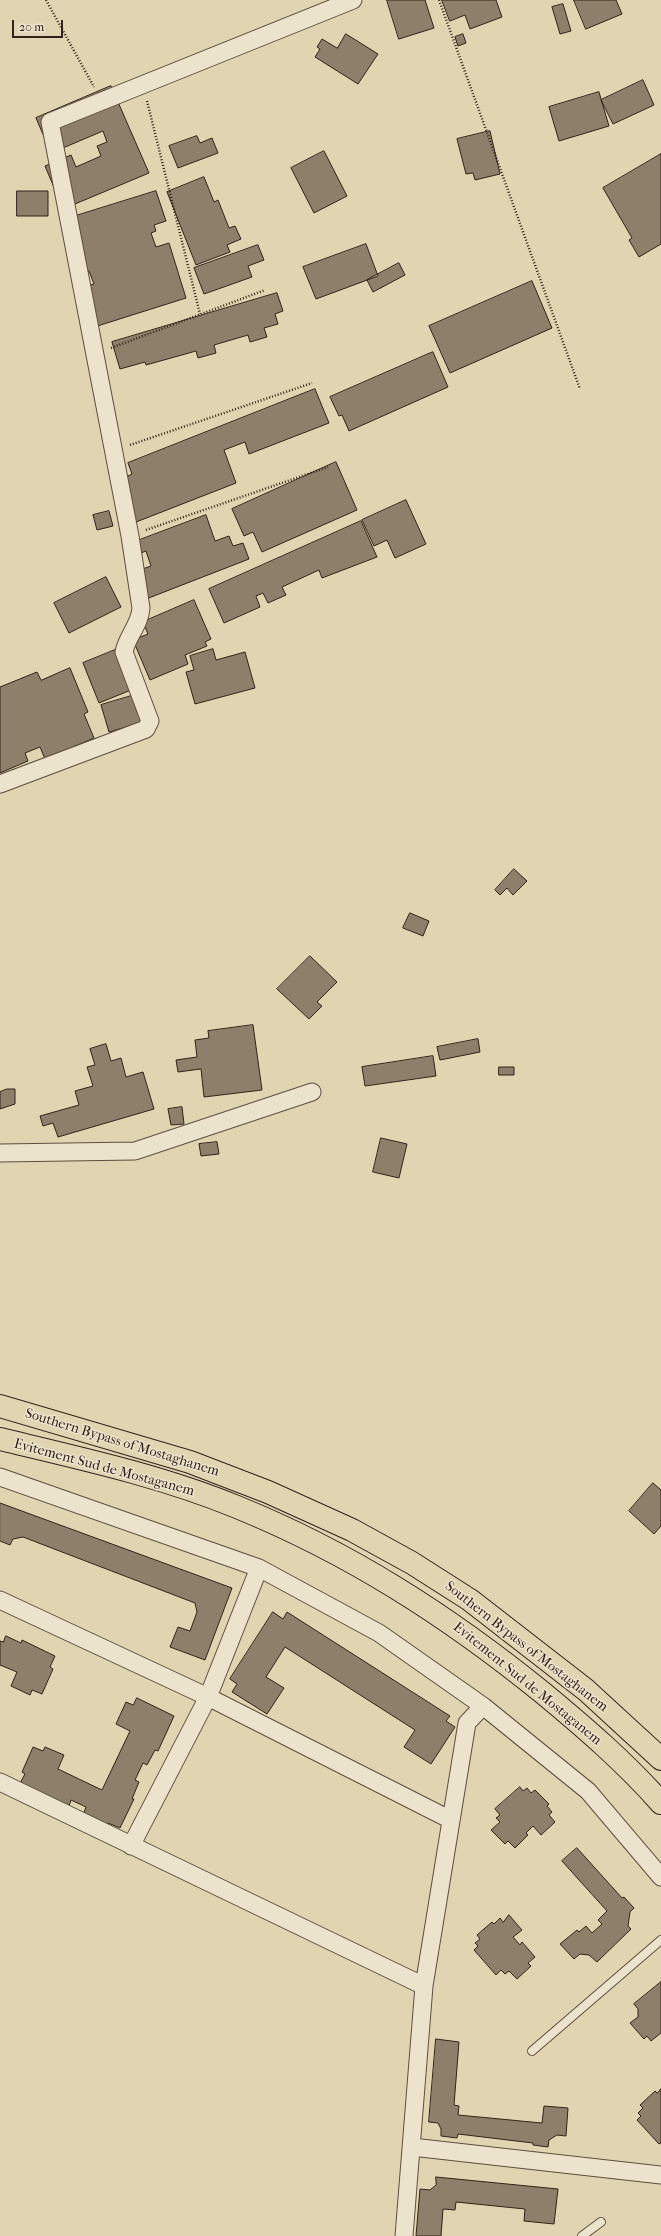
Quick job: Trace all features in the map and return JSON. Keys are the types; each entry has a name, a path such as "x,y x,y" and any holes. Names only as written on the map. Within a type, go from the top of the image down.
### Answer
{"highway":[{"name":"Southern Bypass of Mostaghanem","path":"0,1406 190,1462 268,1492 358,1534 412,1563 470,1600 586,1690 661,1759"},
{"name":"Evitement Sud de Mostaganem","path":"0,1439 146,1476 236,1506 308,1538 370,1572 445,1618 509,1666 577,1721 644,1783 661,1803"}],"street":[{"path":"0,784 146,729 150,721 124,652 125,643 141,618 141,613 130,536 49,124 52,119 353,0"},
{"path":"0,1153 135,1151 312,1092"},
{"path":"0,1477 259,1568 379,1633 483,1706 588,1791 661,1877"},
{"path":"131,1846 208,1697 259,1568"},
{"path":"0,1600 208,1697 451,1820"},
{"path":"404,2236 424,1986 467,1723 483,1706"},
{"path":"0,1782 424,1986"},
{"path":"412,2147 661,2175"}],"lane":[{"path":"532,2051 661,1940"},
{"path":"582,2236 601,2222"}],"path":[{"path":"46,0 101,100"},
{"path":"439,0 580,389"},
{"path":"142,84 200,314"},
{"path":"111,348 265,290"},
{"path":"114,451 312,383"},
{"path":"130,536 328,467"}],"building":[{"path":"387,0 425,0 434,28 399,39"},
{"path":"442,0 496,0 502,17 470,29 465,15 450,21"},
{"path":"574,0 616,0 622,14 586,29"},
{"path":"563,4 571,31 560,34 552,7"},
{"path":"346,34 378,54 358,84 315,57 320,49 317,47 322,39 337,48"},
{"path":"463,34 466,43 458,46 455,37"},
{"path":"643,80 654,105 613,124 601,100"},
{"path":"111,86 149,173 63,209 45,166 71,155 76,167 101,156 97,146 107,142 103,131 51,153 36,118"},
{"path":"599,92 609,126 559,141 549,107"},
{"path":"490,131 500,174 475,180 473,173 466,174 457,139"},
{"path":"197,136 200,143 212,138 218,153 178,168 169,146"},
{"path":"324,151 347,196 314,213 291,168"},
{"path":"661,154 661,244 639,257 629,240 632,238 603,188"},
{"path":"204,177 214,202 218,200 229,228 235,226 241,239 227,245 230,252 196,265 167,192"},
{"path":"17,191 48,191 48,216 17,216"},
{"path":"156,191 166,221 154,225 156,231 151,233 156,247 169,243 186,298 88,329 81,288 94,284 89,271 77,275 66,219"},
{"path":"366,244 378,276 316,299 303,267"},
{"path":"258,245 264,260 248,266 252,277 204,294 194,268"},
{"path":"399,263 405,275 373,292 367,280"},
{"path":"532,281 552,328 450,373 429,326"},
{"path":"277,293 283,311 275,314 278,324 264,328 267,337 250,342 248,335 214,345 216,353 198,358 196,351 146,365 145,362 120,369 112,342"},
{"path":"433,352 448,387 349,431 342,415 339,416 330,397"},
{"path":"315,389 329,423 249,454 245,442 224,450 236,483 131,524 124,478 132,474 128,463"},
{"path":"336,462 357,510 262,552 253,532 244,536 232,509"},
{"path":"406,500 426,544 395,558 387,540 374,546 362,520"},
{"path":"109,511 113,526 97,530 93,515"},
{"path":"206,515 215,541 229,536 233,546 243,543 249,559 141,601 131,573 151,566 146,551 133,556 129,544"},
{"path":"361,521 377,557 322,578 319,570 282,587 286,595 268,603 263,593 256,596 260,607 224,623 209,589"},
{"path":"106,577 121,607 69,633 54,603"},
{"path":"194,600 211,639 205,642 207,646 185,655 188,664 150,680 133,640 148,634 143,622"},
{"path":"213,649 216,660 245,652 255,688 195,704 186,672 194,670 190,656"},
{"path":"115,650 131,690 99,703 83,663"},
{"path":"70,668 88,712 84,714 94,738 45,759 40,747 25,753 28,761 0,773 0,687 37,672 41,680"},
{"path":"138,694 146,721 109,732 101,705"},
{"path":"514,869 527,881 513,895 507,888 500,895 495,890"},
{"path":"410,913 429,921 423,936 403,928"},
{"path":"310,956 337,982 317,1002 322,1006 309,1019 277,989"},
{"path":"253,1025 262,1090 204,1097 201,1069 178,1072 176,1060 197,1057 195,1040 209,1038 208,1031"},
{"path":"478,1039 480,1052 440,1060 437,1047"},
{"path":"106,1044 111,1061 121,1058 126,1077 143,1072 154,1109 58,1137 53,1123 43,1126 40,1116 79,1105 75,1091 93,1086 87,1067 95,1065 90,1049"},
{"path":"433,1056 436,1076 365,1086 362,1067"},
{"path":"499,1067 514,1067 514,1075 499,1075"},
{"path":"7,1089 15,1089 15,1104 0,1109 0,1092"},
{"path":"182,1107 184,1124 171,1125 168,1109"},
{"path":"381,1138 407,1144 399,1178 373,1172"},
{"path":"217,1142 219,1154 201,1156 199,1144"},
{"path":"653,1483 661,1490 661,1526 654,1534 629,1511"},
{"path":"0,1503 232,1588 205,1660 170,1647 178,1627 190,1631 197,1612 195,1603 23,1537 13,1539 10,1545 0,1541"},
{"path":"273,1612 283,1619 287,1612 450,1716 446,1721 455,1727 431,1764 404,1747 415,1730 285,1647 266,1677 284,1688 267,1714 232,1692 237,1684 230,1679"},
{"path":"6,1636 21,1643 22,1640 55,1656 50,1667 53,1669 42,1694 32,1690 30,1695 11,1686 17,1672 0,1665 0,1641 3,1642"},
{"path":"137,1698 174,1716 158,1751 155,1750 147,1765 143,1763 135,1780 139,1782 132,1799 134,1799 120,1828 108,1823 106,1826 83,1815 86,1807 71,1800 69,1806 19,1785 25,1774 22,1772 33,1747 43,1751 45,1747 64,1755 58,1769 102,1790 130,1731 116,1724 126,1702 133,1705"},
{"path":"520,1787 523,1791 527,1788 531,1793 535,1790 549,1804 547,1806 552,1812 549,1815 555,1822 541,1835 533,1826 526,1833 528,1835 515,1848 508,1841 505,1844 491,1830 500,1822 496,1818 500,1815 495,1809"},
{"path":"577,1848 622,1898 624,1897 634,1908 630,1912 628,1926 631,1929 597,1962 589,1955 580,1954 574,1959 560,1944 577,1930 579,1932 586,1926 592,1933 602,1924 598,1920 607,1911 562,1861"},
{"path":"509,1915 522,1930 513,1937 520,1945 522,1942 535,1957 528,1963 531,1966 517,1979 509,1971 505,1974 501,1970 496,1975 474,1950 478,1946 475,1943 480,1939 477,1935 492,1922 494,1924 500,1918 503,1922"},
{"path":"661,1982 661,2033 651,2041 647,2036 644,2039 630,2023 638,2017 638,2009 634,2004"},
{"path":"436,2039 459,2042 454,2105 459,2106 458,2115 542,2123 544,2106 568,2108 566,2136 557,2135 549,2140 548,2147 533,2145 533,2143 458,2134 457,2138 441,2136 441,2129 438,2123 429,2122"},
{"path":"661,2089 661,2143 659,2144 637,2120 641,2116 638,2113 643,2108 640,2105 655,2091 657,2093"},
{"path":"436,2177 558,2189 554,2224 524,2221 525,2209 456,2202 455,2210 443,2209 441,2236 416,2236 420,2189 430,2190 436,2185"}]}
